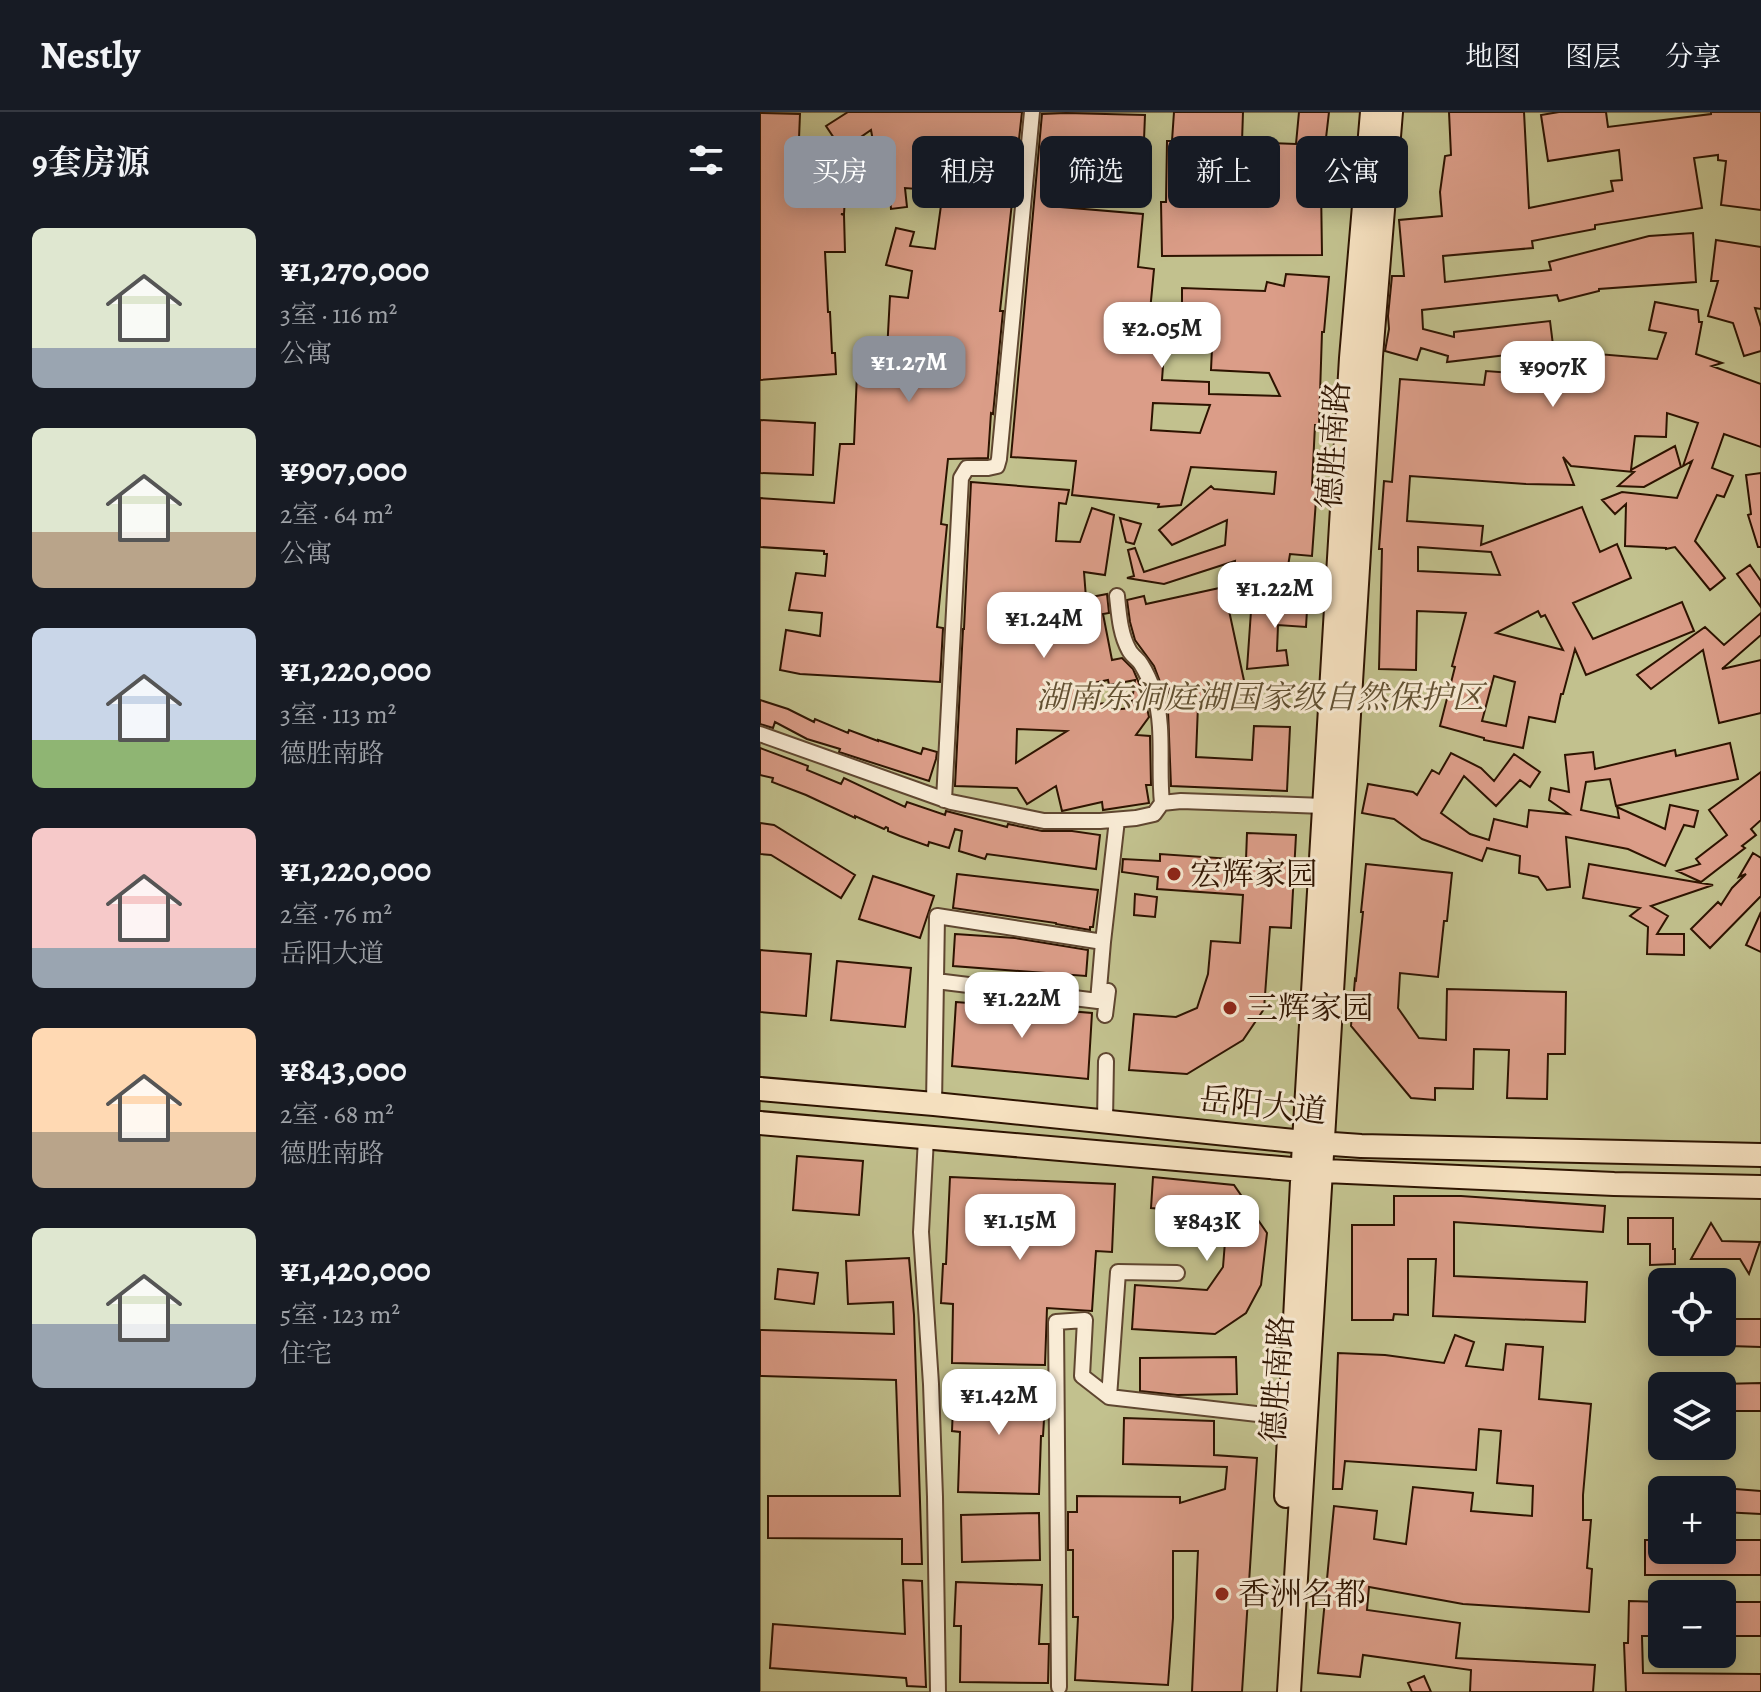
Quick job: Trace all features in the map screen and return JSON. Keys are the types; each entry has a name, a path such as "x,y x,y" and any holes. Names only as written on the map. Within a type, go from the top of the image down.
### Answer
{"main road":[{"name":"德胜南路","path":"1314,1143 1324,806 1351,358 1372,112"},
{"name":"德胜南路","path":"1275,1692 1291,1418 1391,112"},
{"name":"岳阳大道","path":"760,1089 1314,1143 1761,1155"},
{"name":"岳阳大道","path":"760,1123 1312,1171 1761,1187"},
{"name":"德胜南路","path":"1289,1692 1312,1171"}],"street":[{"path":"944,800 961,478 967,468 997,466 999,459 1032,112"},
{"path":"760,734 944,800 1044,821 1117,820 1154,814 1162,803 1159,716 1154,691 1140,663 1129,651 1121,628 1117,596"},
{"path":"1162,803 1324,806"},
{"path":"936,981 1098,1001 1117,820"},
{"path":"1105,1015 1119,836 1117,820"},
{"path":"934,1104 937,916 1103,942"},
{"path":"1105,1121 1106,1061"},
{"path":"926,1138 921,1232 931,1384 938,1692"},
{"path":"1109,1397 1118,1272 1177,1273"},
{"path":"1059,1687 1056,1322 1085,1320 1082,1376 1109,1397 1291,1418"}],"green space":[{"name":"湖南东洞庭湖国家级自然保护区","path":"760,112 1761,112 1761,1692 760,1692"}],"building":[{"path":"848,112 1022,112 1019,136 912,136 912,189 905,188 907,207 891,209 896,208 896,136 872,136 871,130 862,136 833,136 826,126"},
{"path":"1174,112 1243,112 1242,136 1172,136"},
{"path":"1299,112 1329,112 1326,136 1297,136"},
{"path":"1449,112 1524,112 1529,208 1613,191 1611,181 1622,180 1619,150 1548,161 1541,115 1606,112 1608,127 1711,112 1761,112 1761,210 1721,205 1726,161 1718,160 1718,155 1694,158 1702,208 1595,225 1595,229 1532,241 1533,248 1443,256 1445,282 1551,270 1549,262 1649,236 1693,233 1696,282 1599,289 1559,301 1557,295 1422,310 1423,329 1454,337 1454,332 1550,321 1555,361 1595,364 1598,354 1657,359 1666,333 1649,330 1655,302 1698,310 1699,322 1702,322 1696,354 1722,363 1712,366 1761,384 1761,447 1724,434 1712,468 1733,476 1724,497 1717,495 1695,541 1725,578 1710,590 1675,547 1625,546 1626,504 1615,514 1602,500 1622,492 1677,498 1692,461 1683,466 1698,423 1667,413 1666,437 1635,436 1631,470 1675,446 1681,467 1644,487 1618,486 1634,472 1571,466 1563,457 1574,485 1410,476 1407,521 1483,526 1481,545 1582,507 1600,552 1617,544 1631,578 1573,603 1593,639 1682,602 1694,631 1586,675 1575,649 1555,722 1529,717 1523,748 1440,726 1466,613 1417,611 1416,670 1379,669 1382,549 1379,549 1384,481 1392,482 1400,379 1484,385 1486,371 1540,375 1542,351 1447,362 1448,356 1421,348 1417,360 1385,351 1392,276 1404,276 1399,220 1442,216 1440,192 1445,156 1451,155","holes":["1418,547 1491,552 1500,575 1418,571","1538,611 1541,617 1545,615 1563,650 1496,633","1494,676 1515,682 1506,726 1482,721"]},
{"path":"760,113 800,114 799,136 784,136 784,208 844,208 844,214 841,214 844,215 845,252 825,252 828,312 836,374 760,380"},
{"path":"1042,114 1145,115 1144,136 1040,136"},
{"path":"1040,136 1040,208 1143,214 1138,267 1154,269 1149,322 1166,323 1162,380 1209,382 1209,394 1280,396 1269,373 1211,370 1213,326 1182,326 1182,288 1265,291 1267,282 1284,286 1286,274 1329,277 1322,332 1319,425 1315,425 1312,486 1317,486 1312,556 1290,554 1284,590 1233,582 1235,561 1164,584 1127,578 1134,576 1128,550 1135,548 1144,572 1225,545 1227,520 1172,545 1159,530 1211,486 1214,489 1274,494 1276,472 1191,467 1181,505 1158,507 1159,504 1072,495 1076,461 1011,457","holes":["1153,403 1210,405 1200,433 1151,430"]},
{"path":"1167,141 1168,208 1280,208 1280,143 1296,144 1296,208 1321,208 1322,255 1162,256 1161,202 1166,202"},
{"path":"941,208 1011,208 988,458 948,459 941,524 947,525 937,627 943,628 940,682 800,674 780,670 786,630 820,636 822,613 789,610 796,573 825,576 827,554 824,551 760,547 760,498 834,503 840,444 854,444 858,350 887,352 890,296 908,298 912,271 886,265 896,228 914,232 910,246 935,249"},
{"path":"1716,240 1761,247 1761,309 1755,308 1761,327 1761,351 1744,356 1733,323 1708,316 1718,281 1711,281"},
{"path":"760,420 815,423 813,475 760,473"},
{"path":"1761,473 1761,547 1758,547 1748,515 1751,514 1746,475"},
{"path":"971,482 1069,490 1066,504 1059,503 1056,541 1080,542 1092,508 1114,515 1105,575 1084,572 1086,598 1107,594 1109,613 1103,614 1112,660 1122,658 1133,669 1144,695 1149,717 1136,735 1150,736 1151,785 1146,785 1149,803 1103,810 1102,802 1062,811 1056,786 1027,804 1017,788 955,786","holes":["1108,680 1109,685 1135,680 1131,708 1112,710 1111,703 1088,704 1088,684","1017,729 1067,731 1016,763"]},
{"path":"1120,518 1141,524 1134,544 1126,542"},
{"path":"1750,565 1761,581 1761,607 1737,574"},
{"path":"1224,587 1246,690 1224,685 1231,701 1198,705 1196,757 1252,760 1254,726 1290,727 1287,791 1171,786 1169,690 1165,695 1154,666 1135,640 1127,600 1144,596 1146,604"},
{"path":"1279,591 1308,593 1306,627 1278,625 1277,651 1286,650 1288,665 1247,669 1251,611 1278,613"},
{"path":"1761,613 1761,635 1722,669 1761,660 1761,713 1719,723 1703,650 1651,689 1637,675 1705,627 1724,645"},
{"path":"760,700 848,733 849,730 921,754 923,748 937,752 929,781 839,752 840,749 807,739 775,722 773,728 760,724"},
{"path":"1730,743 1738,779 1616,806 1610,779 1586,782 1581,810 1619,818 1617,807 1665,829 1670,805 1698,811 1694,827 1684,825 1665,866 1628,849 1566,837 1570,887 1547,890 1538,877 1519,873 1520,856 1487,848 1482,861 1422,839 1394,819 1362,813 1368,784 1417,795 1432,770 1439,774 1451,753 1481,768 1494,781 1514,754 1540,772 1530,787 1520,780 1496,806 1464,776 1441,813 1470,834 1489,840 1494,819 1527,827 1529,810 1569,814 1549,800 1551,788 1569,792 1565,755 1593,752 1595,769 1675,750 1676,756"},
{"path":"760,748 808,766 807,770 841,784 844,778 905,807 907,802 945,815 946,811 1007,827 1008,824 1042,831 1100,835 1096,869 987,854 985,859 959,851 962,831 955,829 949,848 929,842 928,846 900,836 886,827 884,829 855,818 772,782 773,778 760,775"},
{"path":"1761,772 1761,820 1751,829 1756,835 1742,846 1745,848 1701,882 1677,871 1700,864 1696,859 1727,835 1709,810"},
{"path":"760,823 774,825 855,875 841,898 771,855 760,854"},
{"path":"1247,833 1296,835 1291,928 1270,927 1264,1009 1243,1040 1187,1074 1129,1070 1134,1014 1176,1017 1197,1008 1208,974 1211,941 1240,943 1243,895 1157,889 1158,877 1122,872 1123,859 1160,861 1160,854 1246,860"},
{"path":"1753,853 1761,858 1761,896 1710,948 1691,929 1718,902 1721,905 1746,874 1739,877"},
{"path":"1366,864 1452,873 1438,977 1400,973 1398,1008 1419,1038 1446,1040 1447,989 1566,992 1565,1054 1548,1054 1547,1099 1507,1098 1509,1050 1474,1049 1473,1089 1435,1088 1435,1100 1411,1098 1351,1026"},
{"path":"1589,864 1713,885 1651,906 1668,916 1657,934 1684,934 1684,955 1647,954 1648,927 1630,916 1640,908 1583,898"},
{"path":"957,874 1098,890 1093,927 1090,930 953,908"},
{"path":"873,876 934,896 920,938 859,919"},
{"path":"1135,894 1157,897 1155,917 1134,915"},
{"path":"1761,912 1761,952 1746,945"},
{"path":"955,934 1015,938 1088,950 1086,976 953,966"},
{"path":"760,950 811,954 806,1016 760,1012"},
{"path":"837,961 911,968 905,1027 831,1020"},
{"path":"956,1002 1092,1013 1088,1079 952,1066"},
{"path":"797,1156 863,1161 859,1215 793,1210"},
{"path":"950,1177 1115,1184 1112,1252 1096,1251 1092,1311 1047,1308 1045,1365 952,1363 953,1304 941,1303"},
{"path":"1153,1177 1234,1185 1267,1233 1261,1285 1246,1313 1215,1334 1132,1329 1135,1285 1207,1290 1223,1267 1226,1229 1190,1211 1151,1208"},
{"path":"1394,1196 1461,1196 1605,1206 1603,1232 1454,1222 1454,1276 1587,1282 1585,1322 1433,1316 1436,1259 1408,1259 1408,1315 1394,1314 1393,1320 1352,1320 1352,1225 1394,1225"},
{"path":"1628,1218 1673,1218 1675,1264 1650,1265 1650,1244 1628,1244"},
{"path":"1711,1223 1722,1241 1760,1242 1749,1274 1740,1259 1691,1259"},
{"path":"909,1258 914,1315 922,1564 902,1564 902,1539 768,1538 768,1496 900,1496 896,1380 760,1376 760,1330 894,1334 893,1302 848,1304 846,1261"},
{"path":"778,1269 818,1273 814,1304 775,1299"},
{"path":"1736,1319 1761,1319 1761,1347 1736,1346"},
{"path":"1455,1335 1474,1342 1466,1366 1503,1370 1506,1344 1543,1347 1539,1399 1591,1404 1583,1495 1583,1520 1591,1520 1587,1568 1592,1569 1589,1612 1463,1604 1369,1587 1367,1610 1460,1623 1456,1658 1595,1665 1593,1692 1470,1692 1471,1670 1363,1655 1360,1677 1318,1673 1334,1506 1377,1511 1374,1539 1406,1544 1413,1487 1473,1493 1471,1511 1532,1516 1533,1486 1497,1483 1501,1431 1479,1429 1476,1470 1345,1461 1342,1489 1333,1489 1338,1353 1385,1355 1444,1363"},
{"path":"1236,1357 1237,1394 1177,1395 1140,1391 1140,1358"},
{"path":"954,1382 1046,1387 1039,1494 958,1492 960,1432 952,1431"},
{"path":"1761,1383 1761,1411 1736,1411 1736,1384"},
{"path":"1124,1418 1214,1421 1214,1455 1257,1458 1242,1692 1192,1692 1198,1551 1173,1551 1173,1618 1168,1685 1075,1680 1078,1617 1073,1617 1073,1550 1068,1550 1068,1512 1077,1512 1077,1496 1180,1497 1180,1503 1225,1489 1227,1467 1123,1464"},
{"path":"1736,1489 1761,1491 1761,1514 1736,1513"},
{"path":"1039,1513 1040,1560 962,1562 961,1515"},
{"path":"1645,1540 1648,1540 1648,1564 1736,1564 1736,1540 1761,1540 1761,1575 1645,1575"},
{"path":"903,1580 922,1581 926,1687 907,1686 906,1678 770,1668 773,1624 905,1634"},
{"path":"956,1582 1042,1585 1039,1644 1049,1644 1048,1683 960,1682 961,1626 954,1626"},
{"path":"1629,1601 1648,1602 1648,1636 1642,1636 1643,1673 1761,1674 1761,1692 1626,1692 1624,1643 1628,1643"},
{"path":"1736,1602 1761,1602 1761,1636 1736,1636"},
{"path":"1424,1676 1431,1692 1412,1692 1408,1683"}],"place":[{"name":"宏辉家园","path":"1174,874"},
{"name":"三辉家园","path":"1230,1008"},
{"name":"香洲名都","path":"1222,1594"}]}
